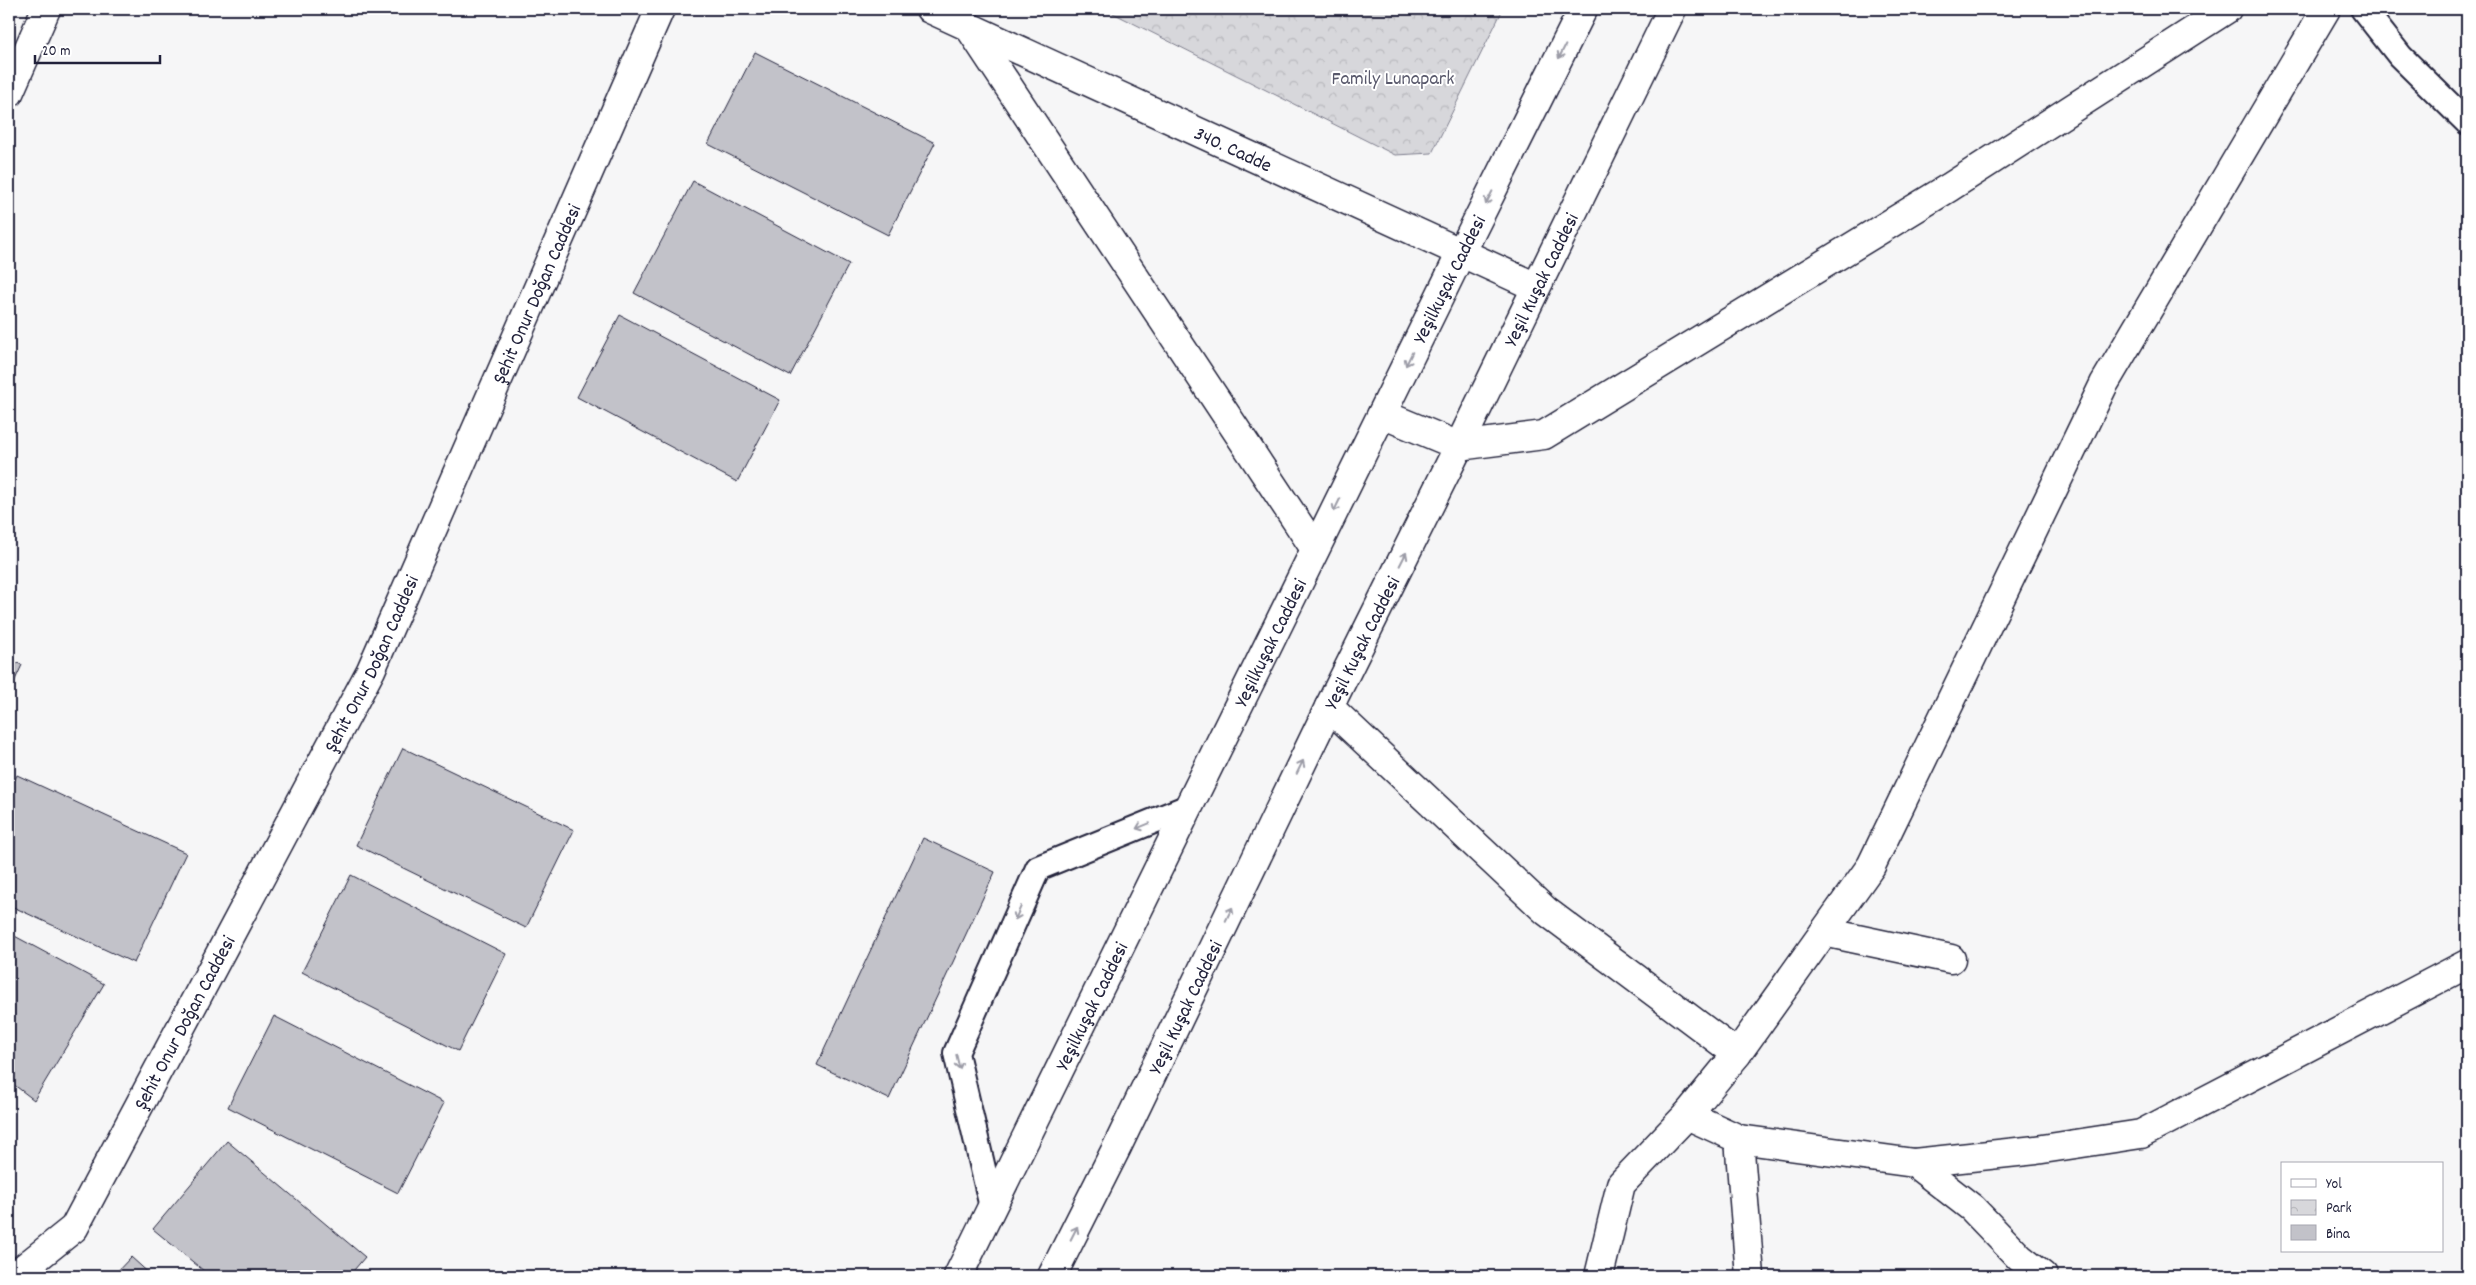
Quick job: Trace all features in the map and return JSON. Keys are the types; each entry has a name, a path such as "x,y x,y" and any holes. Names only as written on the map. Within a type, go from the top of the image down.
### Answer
{"street":[{"path":"9,93 46,9"},
{"name":"Şehit Onur Doğan Caddesi","path":"14,1276 74,1228 371,670 660,9"},
{"name":"340. Cadde","path":"930,9 1536,287"},
{"name":"Yeşilkuşak Caddesi","path":"958,1276 1461,253 1584,9"},
{"name":"Yeşil Kuşak Caddesi","path":"1052,1276 1122,1138 1329,707 1459,446 1672,9"},
{"path":"1382,414 1459,446 1544,436 1950,187 2227,9"},
{"path":"1599,1276 1621,1184 1687,1115 1737,1054 1871,866 2104,384 2326,9"},
{"path":"969,27 1315,550"},
{"path":"1329,707 1546,911 1737,1054"},
{"path":"1824,932 1951,959"},
{"path":"1687,1115 1739,1139 1914,1163 2036,1150 2141,1134 2467,964"},
{"path":"1739,1139 1750,1276"},
{"path":"1914,1163 1972,1208 2020,1267 2043,1276"}],"lane":[{"path":"2363,9 2400,56 2467,122"},
{"path":"992,1207 956,1052 1038,868 1188,807"}],"green space":[{"name":"Family Lunapark","path":"1105,9 1503,9 1432,153 1395,155"}],"building":[{"path":"755,52 935,143 888,235 708,144"},
{"path":"693,181 849,264 790,376 634,293"},
{"path":"620,315 780,400 737,482 577,397"},
{"path":"9,659 22,665 9,693"},
{"path":"403,748 574,830 526,928 356,845"},
{"path":"17,775 186,853 134,963 9,905 9,793"},
{"path":"923,838 995,872 889,1099 817,1065"},
{"path":"351,875 506,954 458,1051 302,972"},
{"path":"9,933 104,984 34,1100 9,1081"},
{"path":"274,1016 444,1103 398,1193 228,1107"},
{"path":"227,1141 365,1257 349,1276 210,1276 153,1229"},
{"path":"131,1257 152,1276 113,1276"}]}
